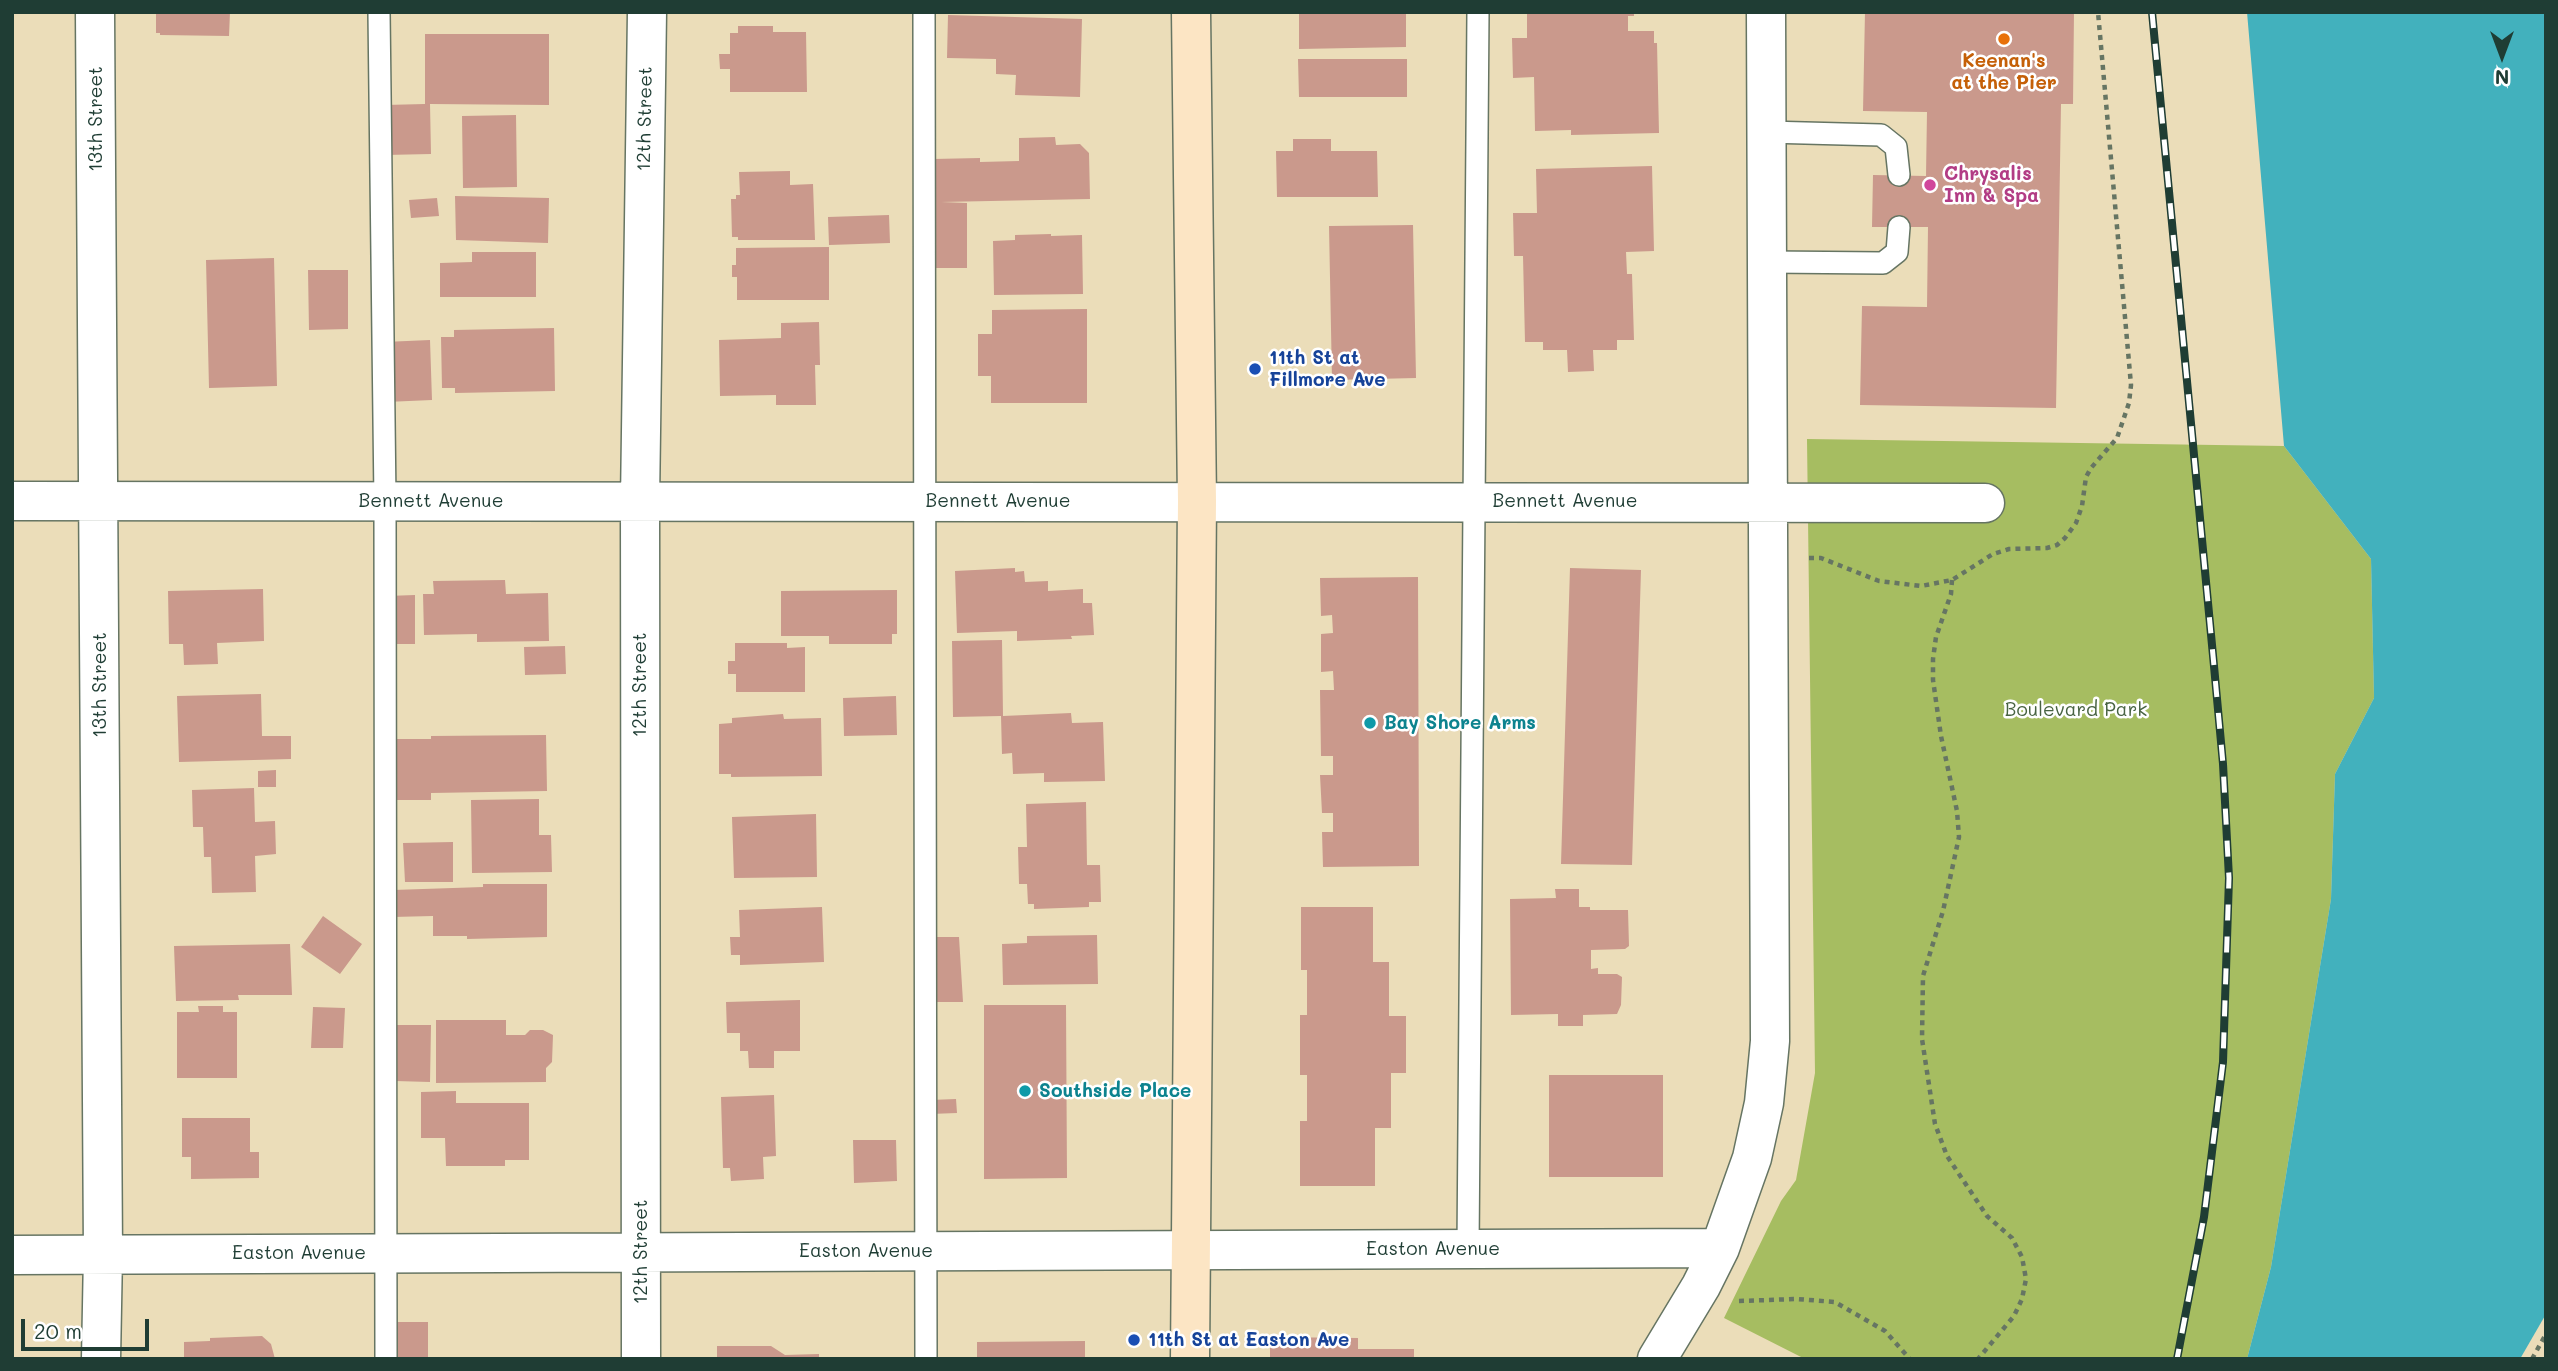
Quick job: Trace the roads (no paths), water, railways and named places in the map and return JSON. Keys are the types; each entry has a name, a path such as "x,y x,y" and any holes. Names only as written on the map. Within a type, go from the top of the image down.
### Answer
{"main road":[{"path":"1190,1359 1197,501 1191,12"}],"street":[{"name":"13th Street","path":"95,12 103,1254 101,1359"},
{"name":"12th Street","path":"641,1359 640,501 647,12"},
{"path":"1657,1359 1701,1286 1720,1248 1752,1158 1764,1102 1770,1041 1766,12"},
{"name":"Bennett Avenue","path":"12,501 1984,503"},
{"name":"Easton Avenue","path":"12,1255 1720,1248"}],"lane":[{"path":"379,12 385,501 386,1359"},
{"path":"924,12 926,1359"},
{"path":"1468,1248 1478,12"},
{"path":"1767,132 1881,135 1896,147 1899,175"},
{"path":"1768,262 1883,263 1897,252 1899,227"}],"water":[{"path":"2247,12 2546,12 2546,1359 2247,1359 2271,1267 2331,899 2335,774 2374,698 2371,559 2284,446"}],"railway":[{"path":"2152,12 2223,764 2229,878 2223,1062 2204,1217 2177,1359"}],"place":[{"name":"Keenan's at the Pier","path":"2004,39"},
{"name":"Chrysalis Inn & Spa","path":"1930,185"},
{"name":"11th St at Fillmore Ave","path":"1255,369"},
{"name":"Bay Shore Arms","path":"1370,723"},
{"name":"Southside Place","path":"1025,1091"},
{"name":"11th St at Easton Ave","path":"1134,1340"}],"park label":[{"name":"Boulevard Park","path":"2076,710"}]}
